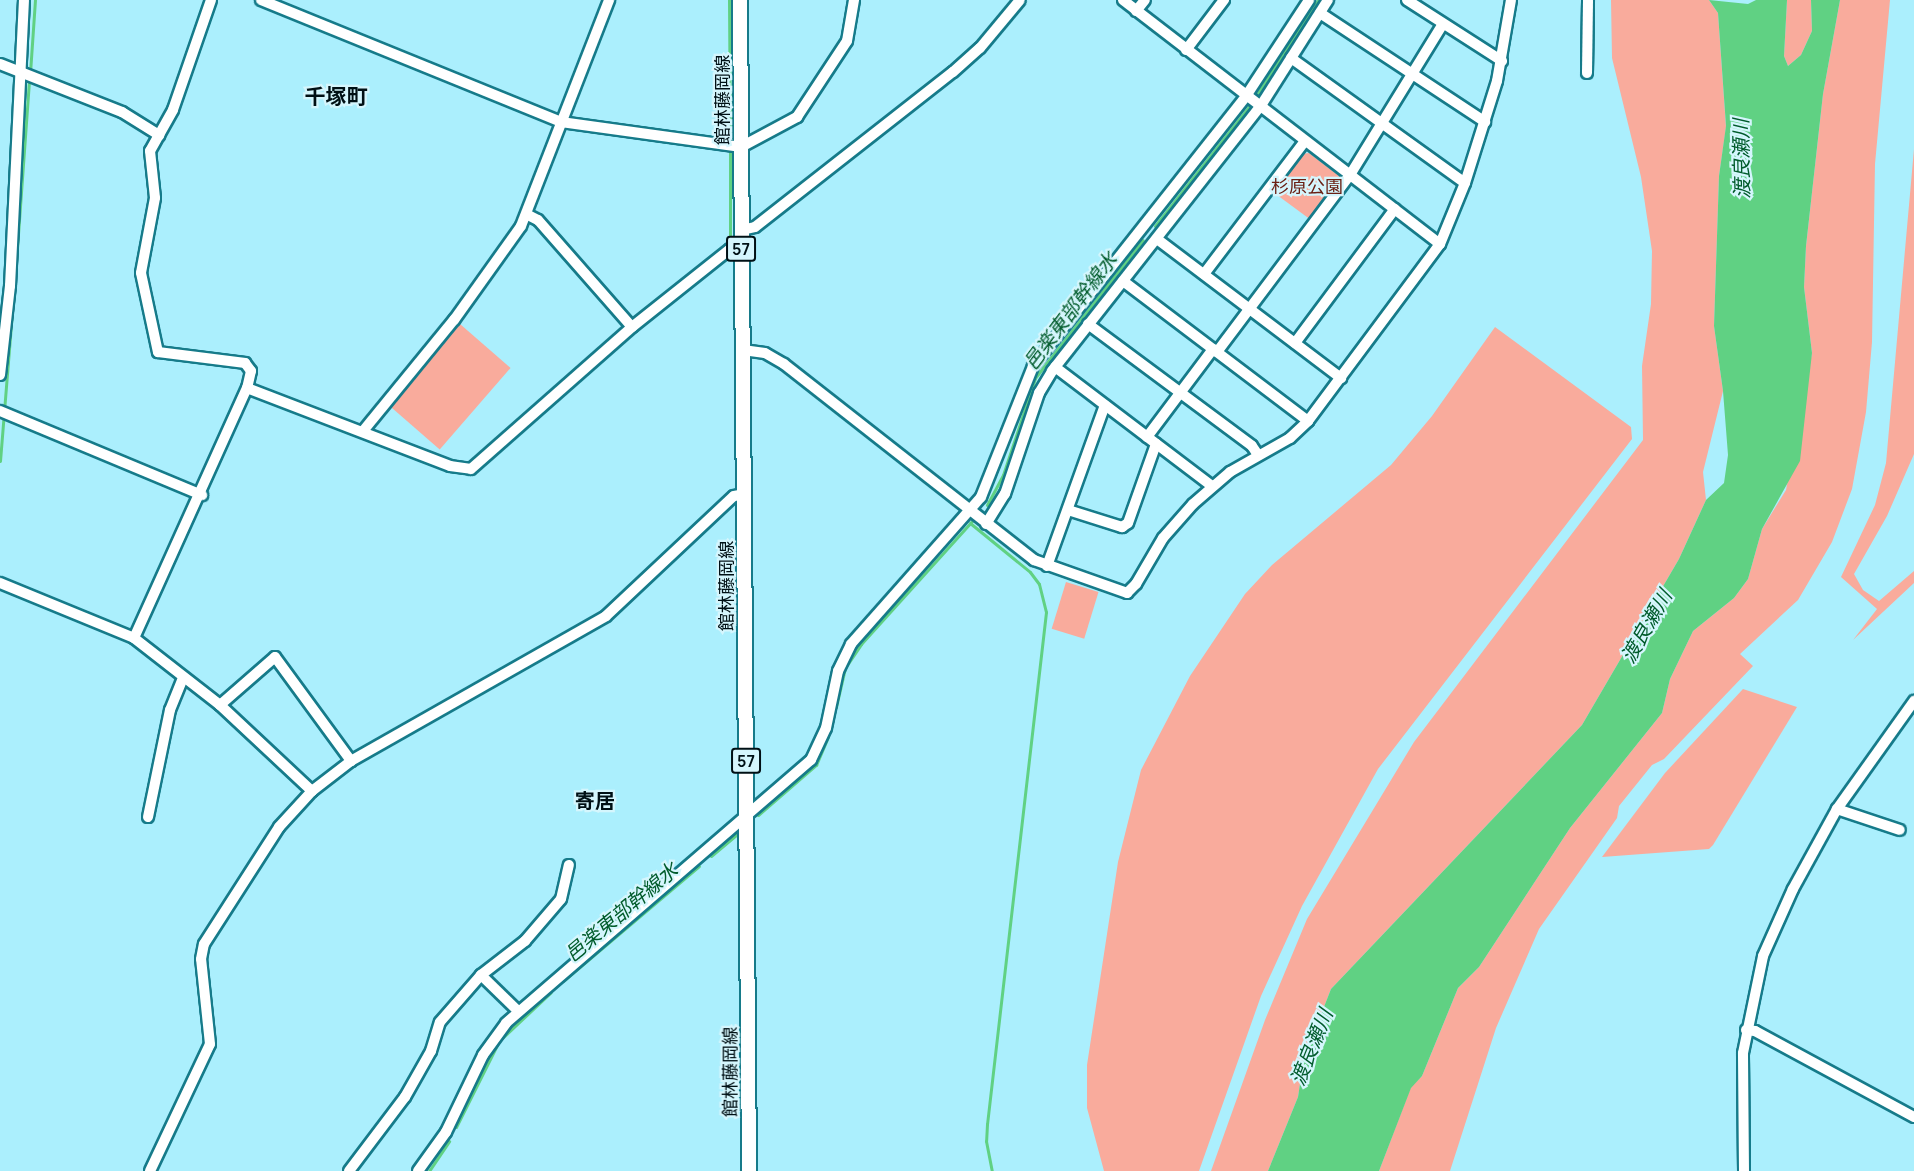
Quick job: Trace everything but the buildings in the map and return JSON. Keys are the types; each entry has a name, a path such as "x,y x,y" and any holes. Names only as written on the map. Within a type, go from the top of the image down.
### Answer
{"main road":[{"name":"館林藤岡線","path":"740,0 749,1171"}],"street":[{"path":"0,375 10,285 18,71 24,0"},
{"path":"134,638 166,562 202,495 247,388 251,371 245,363 158,352 140,263 154,208 150,151 173,110 211,0"},
{"path":"261,0 561,122 741,147 797,117 847,41 854,0"},
{"path":"363,431 454,320 528,215 561,122 609,0"},
{"path":"741,230 755,227 957,68 980,48 1020,0"},
{"path":"1123,0 1440,244"},
{"path":"1136,11 1144,0"},
{"path":"1186,50 1224,0"},
{"path":"418,1171 446,1132 495,1034 518,1011 811,760 825,728 838,671 851,644 970,511 987,487 1033,366 1246,96 1309,0"},
{"path":"986,524 1005,494 1039,393 1055,367 1260,107 1328,0"},
{"path":"1407,0 1502,61"},
{"path":"743,350 765,353 784,363 986,524 1047,566 1127,593 1173,526 1212,486 1258,455 1290,438 1308,421 1440,244 1465,183 1485,122 1502,61 1511,0"},
{"path":"1587,74 1588,0"},
{"path":"1320,13 1485,122"},
{"path":"1068,510 1122,527 1128,523 1152,440 1180,392 1249,309 1350,175 1414,75 1443,24"},
{"path":"1291,58 1465,183"},
{"path":"0,64 122,112 159,135"},
{"path":"1204,274 1305,141"},
{"path":"1295,343 1395,209"},
{"path":"528,215 538,220 632,327"},
{"path":"1157,239 1341,378"},
{"path":"247,388 450,466 471,470 632,327 730,249 741,246"},
{"path":"1123,281 1308,421"},
{"path":"1088,324 1252,446 1258,455"},
{"path":"1055,367 1212,486"},
{"path":"1047,566 1105,405"},
{"path":"0,411 202,495"},
{"path":"150,1171 210,1044 201,959 204,944 279,827 312,791 351,761 606,616 734,496 744,494"},
{"path":"0,583 134,638 220,705 312,791"},
{"path":"220,705 275,657 351,761"},
{"path":"148,817 170,710 183,676"},
{"path":"1743,1171 1740,1094 1746,1030 1757,978 1773,931 1837,808 1914,701"},
{"path":"1837,808 1900,830"},
{"path":"349,1171 405,1098 431,1052 440,1022 481,975 525,941 561,899 569,865"},
{"path":"481,975 518,1011"},
{"path":"1746,1030 1755,1031 1914,1117"}],"green space":[{"path":"1611,0 1709,0 1718,13 1726,127 1719,176 1714,326 1723,391 1703,472 1706,500 1679,559 1582,725 1331,989 1304,1058 1298,1097 1268,1171 1211,1171 1265,1020 1307,919 1414,742 1643,440 1642,366 1651,304 1652,251 1641,177 1612,58"},
{"path":"1787,0 1811,0 1812,31 1801,55 1788,66 1784,56"},
{"path":"1840,0 1890,0 1875,164 1872,342 1866,412 1852,489 1832,542 1798,600 1740,654 1753,666 1664,759 1652,765 1619,806 1617,818 1539,929 1496,1028 1450,1171 1379,1171 1411,1087 1422,1076 1458,988 1479,967 1570,828 1662,713 1670,679 1693,631 1734,598 1748,579 1762,529 1786,490 1812,353 1804,287 1806,246 1823,94"},
{"path":"1914,149 1914,454 1887,516 1854,574 1863,590 1879,601 1914,571 1914,583 1853,640 1877,609 1841,577 1875,505 1886,463"},
{"name":"杉原公園","path":"1309,153 1339,176 1339,181 1311,220 1273,192 1302,154"},
{"path":"460,324 511,368 440,449 389,406"},
{"path":"1495,327 1631,427 1632,439 1378,769 1302,906 1261,996 1199,1171 1104,1171 1087,1108 1087,1065 1118,862 1141,770 1190,676 1245,594 1272,565 1391,465 1432,416"},
{"path":"1066,582 1099,592 1084,639 1052,629"},
{"path":"1743,689 1797,707 1713,845 1709,849 1602,857 1665,773"}],"water":[{"name":"渡良瀬川","path":"1709,0 1748,4 1756,0 1787,0 1784,56 1788,66 1801,55 1812,31 1811,0 1840,0 1823,94 1806,246 1804,287 1812,353 1800,461 1762,529 1748,579 1734,598 1693,631 1670,679 1662,713 1570,828 1479,967 1458,988 1422,1076 1411,1088 1379,1171 1268,1171 1298,1097 1304,1058 1331,989 1582,725 1679,559 1706,500 1724,483 1728,455 1723,391 1714,326 1719,176 1726,126 1718,13"}],"waterway":[{"path":"30,73 35,0"},
{"path":"729,0 730,142"},
{"name":"邑楽東部幹線水","path":"1256,96 1318,0"},
{"path":"16,262 29,80"},
{"name":"邑楽東部幹線水","path":"1155,226 1251,104"},
{"path":"730,149 730,241"},
{"name":"邑楽東部幹線水","path":"987,505 1003,475 1035,378 1143,240"},
{"path":"0,461 12,313"},
{"name":"邑楽東部幹線水","path":"836,707 845,668 861,644 972,521"},
{"path":"970,523 1030,572 1039,584 1046,612 987,1124 986,1141 992,1171"},
{"name":"邑楽東部幹線水","path":"758,815 816,765 828,737"},
{"name":"邑楽東部幹線水","path":"711,856 742,830"},
{"name":"邑楽東部幹線水","path":"563,981 699,866"},
{"name":"邑楽東部幹線水","path":"456,1127 499,1041 551,992"},
{"name":"邑楽東部幹線水","path":"429,1171 449,1141"}],"district":[{"name":"千塚町","path":"336,96"},
{"name":"寄居","path":"595,800"}]}
